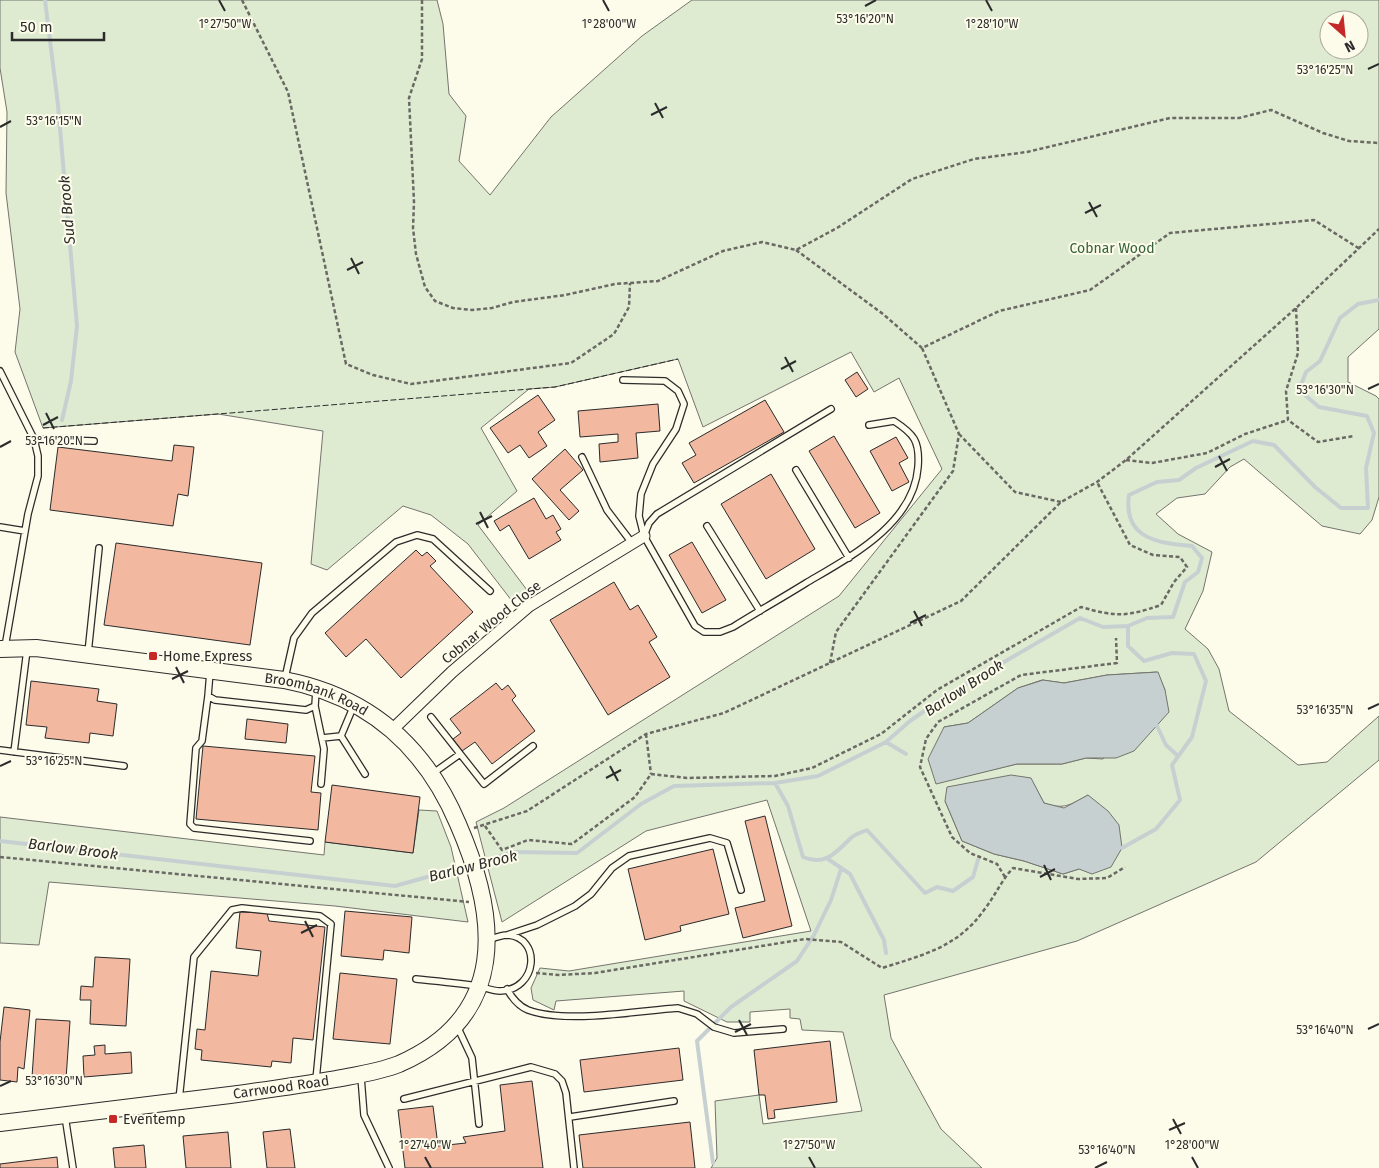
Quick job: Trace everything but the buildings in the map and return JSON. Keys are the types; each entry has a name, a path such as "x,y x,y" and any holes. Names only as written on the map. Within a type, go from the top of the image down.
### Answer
{"street":[{"name":"Cobnar Wood Close","path":"393,729 452,672 529,606 644,536"},
{"name":"Broombank Road","path":"2,649 27,648 284,680 317,687 337,694 354,704 393,729 445,792 464,836 480,887 486,914 488,940"},
{"name":"Carrwood Road","path":"0,1123 315,1082 360,1074 397,1064 428,1049 456,1024 469,1008 482,980 488,940"}],"lane":[{"path":"0,371 34,438 38,456 38,476 25,531 2,649"},
{"path":"623,380 665,381 678,391 684,404 676,429 652,464 641,494 639,516 644,536 695,626 704,632 720,632 760,611 862,550 887,528 912,495 918,473 920,449 910,432 894,421 869,425"},
{"path":"644,536 649,522 657,514 831,409"},
{"path":"34,438 94,441"},
{"path":"582,457 607,510 632,543"},
{"path":"796,470 849,558"},
{"path":"706,526 760,611"},
{"path":"0,527 25,531"},
{"path":"284,680 294,638 312,613 396,542 417,535 433,539 490,591"},
{"path":"88,655 99,548"},
{"path":"14,752 27,648"},
{"path":"210,670 202,741 196,748 190,824 194,828 310,842"},
{"path":"317,687 314,706 324,749 321,784"},
{"path":"208,696 215,700 306,710 314,706"},
{"path":"341,736 354,704"},
{"path":"431,717 484,784 533,746"},
{"path":"322,738 341,736"},
{"path":"341,736 365,774"},
{"path":"0,750 124,766"},
{"path":"432,774 460,754"},
{"path":"488,940 537,925 575,906 591,894 612,868 629,856 710,838 727,843 741,890"},
{"path":"179,1101 194,957 232,910 242,908 320,916 331,924 315,1082"},
{"path":"416,979 479,986 499,991 520,986 530,973 532,956 522,941 507,935"},
{"path":"507,989 513,1000 526,1010 550,1016 678,1008 697,1014 714,1026 734,1033 783,1029"},
{"path":"456,1024 472,1058 476,1079 479,1124"},
{"path":"404,1099 476,1079 531,1067 556,1074 562,1080 566,1093 574,1168"},
{"path":"360,1074 364,1115 389,1168"},
{"path":"570,1117 674,1101"},
{"path":"65,1115 73,1168"}],"path":[{"path":"242,0 288,92 346,364 373,375 411,384 571,363 614,334 630,307 630,283"},
{"path":"422,0 422,59 409,98 416,254 425,287 435,301 453,308 472,310 658,280 723,251 762,242 796,250 883,314 922,348 999,311 1090,290 1170,233 1314,220 1360,249"},
{"path":"796,250 837,228 912,179 974,159 1027,152 1170,118 1206,120 1239,118 1271,110 1323,133 1349,141 1379,142"},
{"path":"646,734 651,774 635,797 572,844 528,840 502,850 485,826 527,811 646,734 724,713 961,601 1061,502 1096,482 1126,460 1296,308 1379,229"},
{"path":"1296,308 1298,353 1286,391 1288,420 1318,442 1354,436"},
{"path":"1126,460 1152,463 1207,453 1245,434 1288,420"},
{"path":"959,434 1015,492 1061,502"},
{"path":"651,774 686,778 774,776 812,768 881,734 937,690 1081,607 1108,614 1132,615 1161,605 1174,582 1187,567 1180,557 1153,555 1130,545 1096,482"},
{"path":"1004,877 997,864 970,853 952,838 920,766 926,739 938,722 1021,675 1117,663 1116,638"},
{"path":"0,857 458,903"},
{"path":"530,973 559,975 595,973 805,939 841,942 882,968 936,951 962,936 984,910 1004,877 1013,868 1078,879 1107,878 1125,867"}],"green space":[{"name":"Cobnar Wood","path":"0,0 437,0 443,24 449,94 466,116 459,161 490,195 551,117 642,36 692,0 1379,0 1379,329 1348,357 1348,382 1379,399 1379,497 1372,520 1360,534 1322,526 1244,459 1230,467 1205,494 1177,498 1156,514 1178,534 1212,552 1203,591 1185,629 1208,649 1219,669 1229,711 1298,765 1327,762 1379,716 1379,760 1256,862 1077,941 884,995 891,1038 941,1129 982,1168 711,1168 717,1158 715,1101 759,1095 763,1124 862,1111 843,1032 802,1030 800,1019 790,1018 790,1009 750,1012 750,1022 727,1022 684,1001 684,991 556,1001 554,1010 533,1000 531,988 540,968 569,971 811,931 767,800 646,831 502,922 476,822 504,808 839,596 942,469 899,378 874,392 851,352 703,427 678,359 555,387 529,389 481,428 517,491 478,525 527,590 512,601 468,544 431,515 403,506 327,570 311,564 323,431 218,414 43,428 15,352 20,309 6,193 7,112 0,68","holes":["1157,672 1165,690 1103,759 1086,758 1062,764 1017,764 936,783 944,727 968,723 1018,688 1042,680 1064,683 1107,675","1031,779 1044,803 1051,805 1067,805 1088,795 1079,869 1063,874 1024,861 994,854 962,841 945,801"]},
{"path":"419,810 437,811 451,847 468,922 335,906 49,882 39,945 0,943 0,817 324,855 325,842 413,853"}],"shaded area":[{"path":"1158,672 1165,690 1169,712 1134,751 1116,758 1086,758 1062,764 1017,764 936,784 928,759 944,727 968,723 1018,688 1043,680 1064,683 1107,675"},
{"path":"1011,775 1031,778 1044,803 1064,808 1088,795 1108,811 1119,825 1122,848 1111,867 1092,874 1079,869 1063,874 1024,861 994,854 962,841 945,801 947,787"}],"waterway":[{"name":"Sud Brook","path":"45,0 58,105 77,326 71,381 62,420"},
{"name":"Barlow Brook","path":"477,863 514,852 577,853 641,804 674,786 775,783 818,776 886,742 910,721 947,695 1080,618 1103,627 1128,626 1147,618 1173,617 1185,582 1198,572 1202,558 1192,546 1156,540 1137,530 1129,510 1129,495 1157,482 1179,480 1196,468 1253,441 1274,445 1315,487 1341,508 1368,508 1366,468 1374,433 1367,416 1319,407 1299,390 1306,372 1320,361 1340,318 1358,304 1379,300"},
{"path":"1122,848 1156,829 1180,800 1172,765 1192,737 1206,681 1194,654 1172,653 1144,661 1128,646 1128,626"},
{"path":"1157,726 1166,745 1178,756"},
{"path":"886,742 906,754"},
{"path":"775,783 788,806 803,857 811,860 825,859 854,836 867,830 925,893 937,887 953,891 973,877 978,860"},
{"name":"Barlow Brook","path":"0,841 395,886 470,865"},
{"path":"828,859 850,874 884,940 886,953"},
{"path":"713,1163 697,1041 731,1007 797,961 814,935 831,900 841,869"}],"fence":[{"path":"43,428 555,387 678,359"}],"place":[{"name":"Home Express","path":"153,656"},
{"name":"Eventemp","path":"113,1119"}]}
